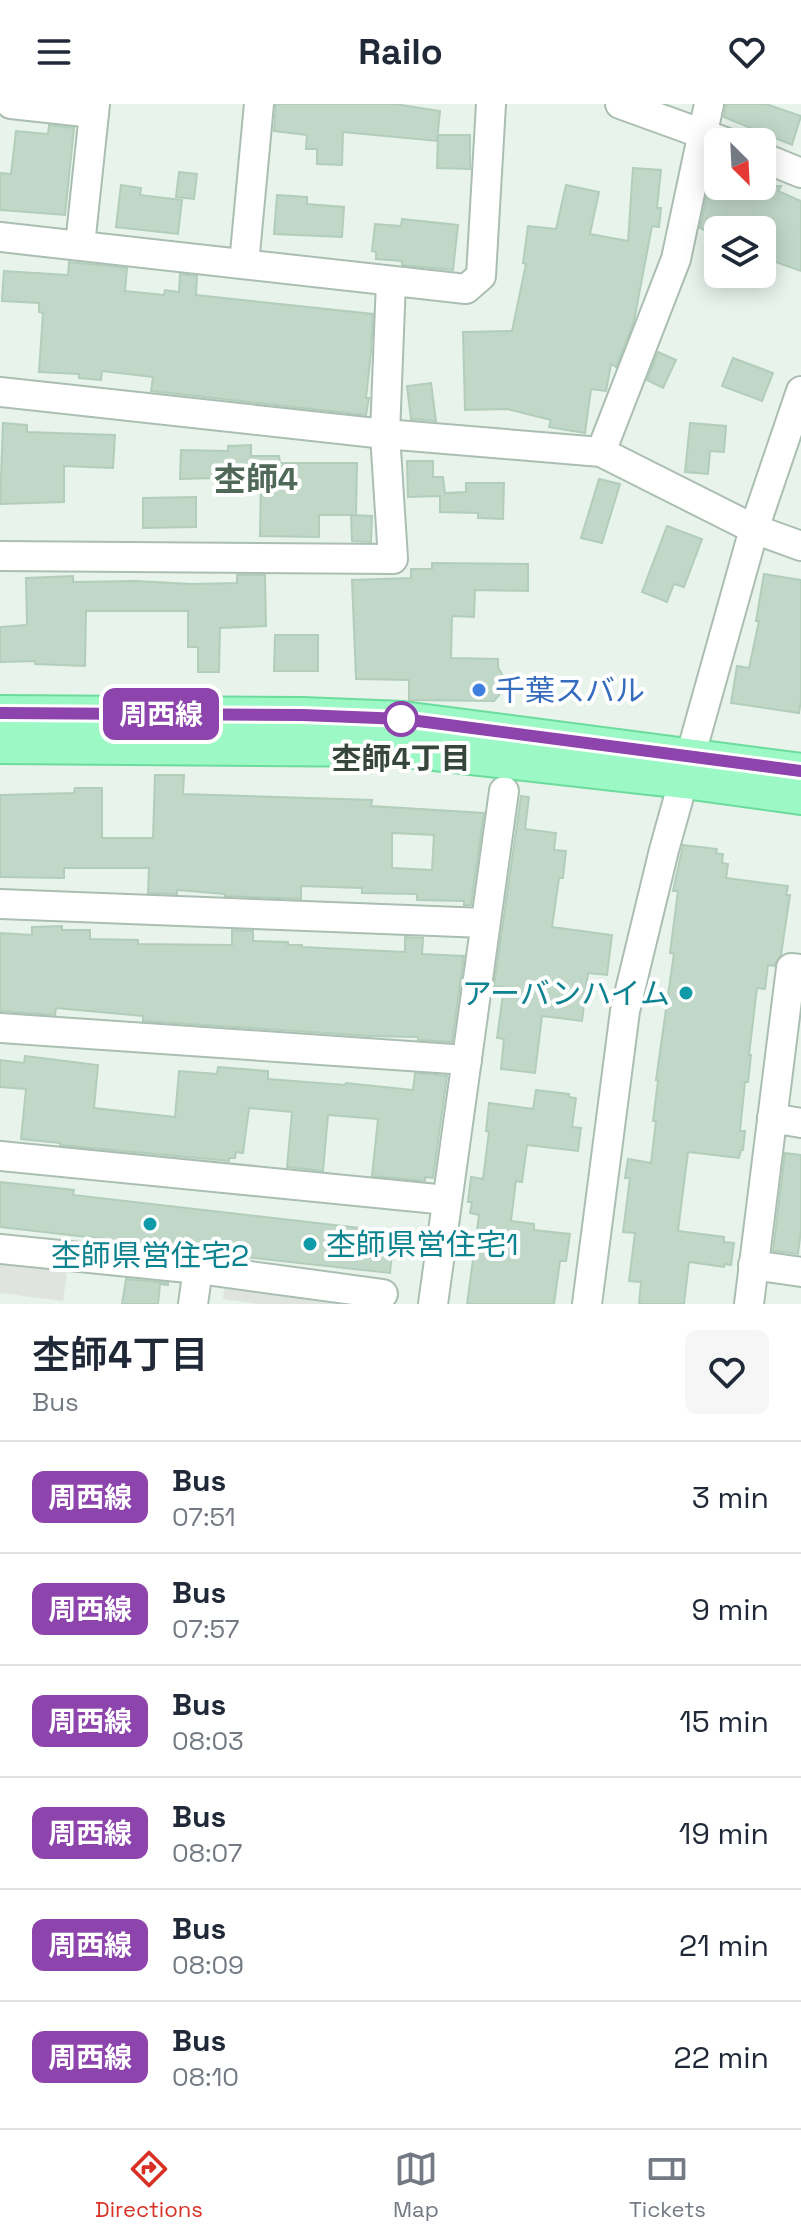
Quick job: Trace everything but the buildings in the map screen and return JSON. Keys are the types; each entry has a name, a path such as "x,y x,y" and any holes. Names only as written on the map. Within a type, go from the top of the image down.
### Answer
{"main road":[{"path":"0,713 302,715 403,719 688,768 801,797"},
{"path":"0,746 399,749 688,768 801,771"}],"street":[{"path":"11,104 95,109 80,245"},
{"path":"244,264 259,104"},
{"path":"0,237 466,289 481,276 491,104"},
{"path":"620,104 704,134"},
{"path":"709,104 713,128"},
{"path":"776,163 801,173"},
{"path":"601,452 676,259 704,170"},
{"path":"0,556 393,559 385,434 391,281"},
{"path":"587,1304 625,1011 664,850 754,529 801,391"},
{"path":"0,392 385,434 601,452 754,529 801,546"},
{"path":"433,1304 504,791"},
{"path":"0,904 485,923"},
{"path":"749,1304 791,968 801,969"},
{"path":"0,1028 467,1060"},
{"path":"772,1118 801,1123"},
{"path":"0,1156 447,1200"},
{"path":"0,1249 198,1269 383,1294"},
{"path":"753,1265 801,1272"},
{"path":"193,1304 198,1269"}],"shaded area":[{"path":"0,1257 68,1265 63,1301 0,1293"},
{"path":"225,1282 356,1304 258,1304 223,1299"}],"bus line":[{"name":"周西線","path":"0,713 302,715 403,719 801,771"}],"place":[{"name":"千葉スバル","path":"479,690"},
{"name":"杢師4丁目","path":"401,719"},
{"name":"アーバンハイム","path":"686,993"},
{"name":"杢師県営住宅2","path":"150,1224"},
{"name":"杢師県営住宅1","path":"310,1244"}],"district":[{"name":"杢師4","path":"256,479"}]}
